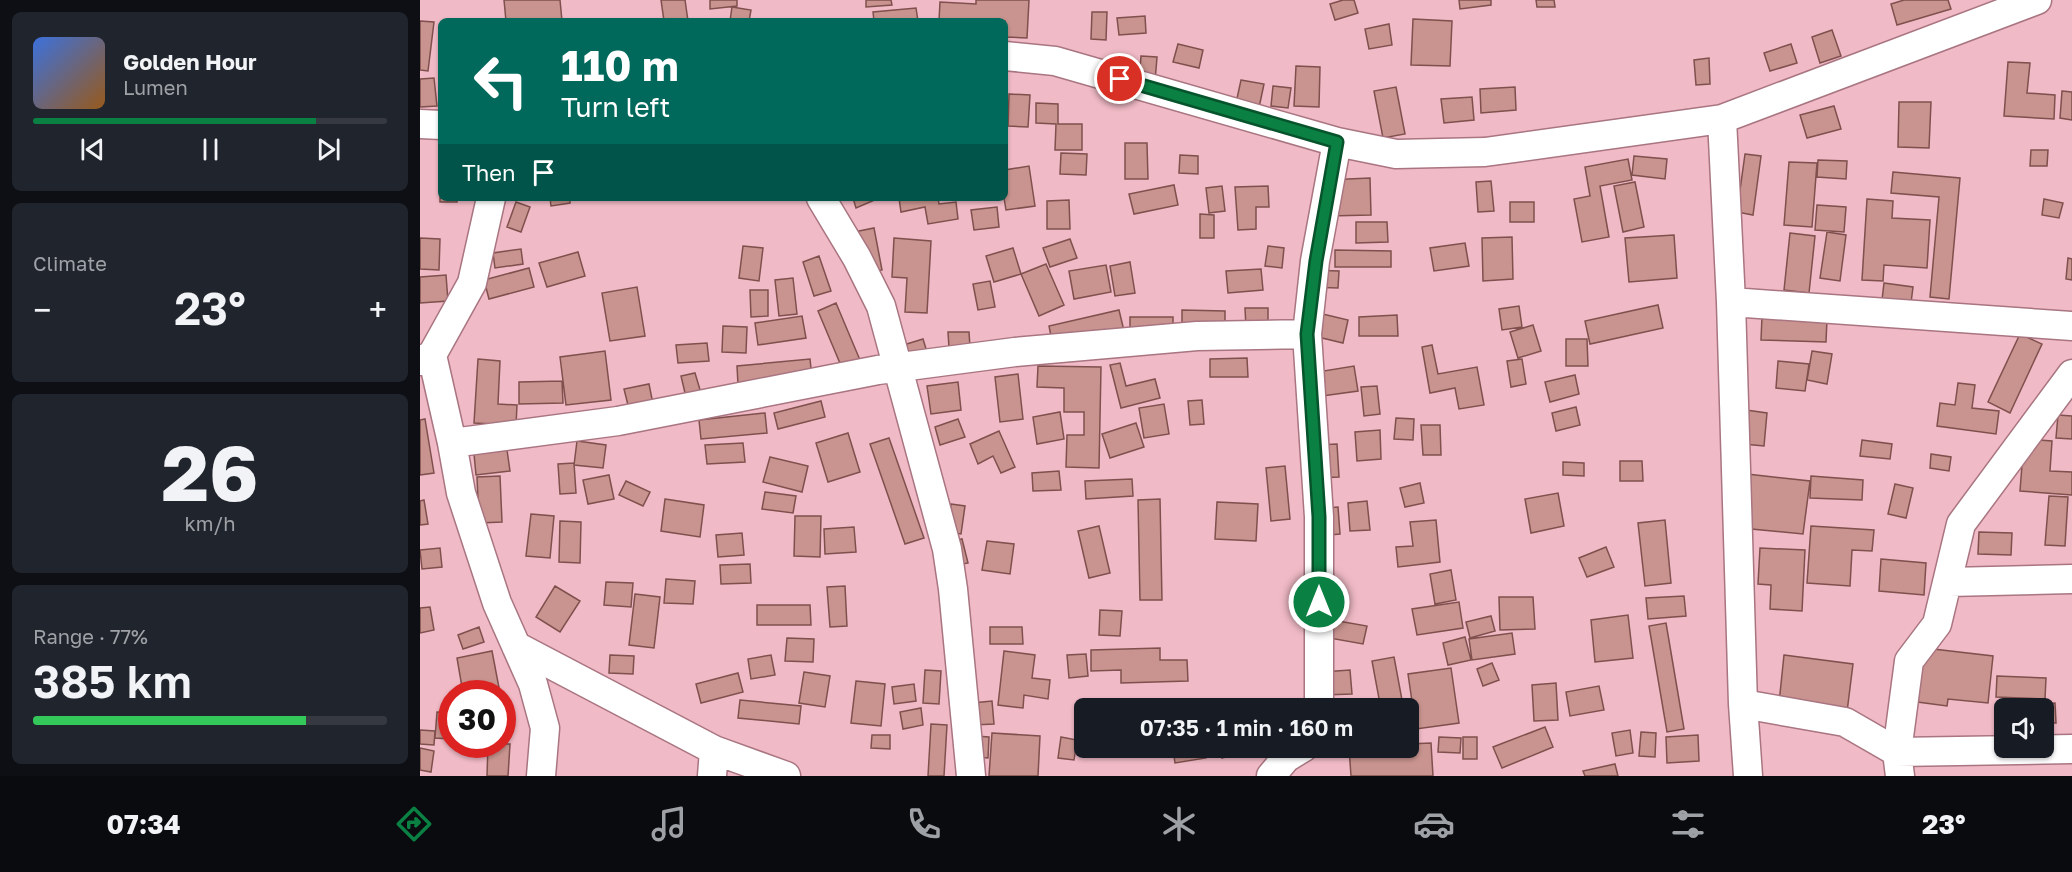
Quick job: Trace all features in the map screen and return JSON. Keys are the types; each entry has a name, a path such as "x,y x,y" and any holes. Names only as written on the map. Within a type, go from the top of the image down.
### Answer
{"street":[{"path":"1008,56 1054,61 1337,142 1396,154 1485,152 1722,119 2037,0"},
{"path":"1722,119 1731,302 1743,704 1748,776"},
{"path":"420,124 438,125"},
{"path":"1319,698 1319,517 1307,334 1316,261 1337,142"},
{"path":"490,201 472,283 426,358 452,443 461,493 497,603 533,684 544,728 541,776"},
{"path":"823,201 857,258 881,306 947,549 971,776"},
{"path":"1731,302 2072,326"},
{"path":"452,443 618,421 878,370 1026,351 1197,336 1307,334"},
{"path":"1899,764 1909,661 1937,624 1949,582 1961,524 2068,386"},
{"path":"1949,582 2072,579"},
{"path":"516,646 713,763 786,776"},
{"path":"1743,704 1845,722 1899,764 2072,749"},
{"path":"1271,776 1286,758"}],"building":[{"path":"504,0 560,0 562,18 506,18"},
{"path":"661,0 685,0 688,18 664,18"},
{"path":"710,0 737,0 737,6 710,9"},
{"path":"866,0 891,0 892,5 866,7"},
{"path":"976,0 1029,0 1027,38 1008,37 1008,18 939,18 940,2 976,4"},
{"path":"1343,0 1354,0 1358,13 1335,20 1330,4"},
{"path":"1459,0 1491,0 1491,5 1460,9"},
{"path":"1536,0 1554,0 1555,7 1537,7"},
{"path":"1904,0 1948,0 1951,9 1897,25 1891,4"},
{"path":"732,7 751,10 750,18 730,18"},
{"path":"916,8 918,18 874,18 873,12"},
{"path":"1092,12 1107,12 1106,40 1091,39"},
{"path":"1145,16 1146,33 1119,35 1117,18"},
{"path":"1413,19 1452,21 1450,66 1411,65"},
{"path":"420,21 434,22 428,71 420,70"},
{"path":"1389,24 1392,45 1369,49 1365,29"},
{"path":"1832,30 1841,56 1820,63 1812,37"},
{"path":"1178,44 1203,50 1199,68 1173,62"},
{"path":"1791,44 1797,63 1770,71 1764,53"},
{"path":"1141,56 1157,57 1155,82 1139,80"},
{"path":"1709,58 1710,84 1696,85 1694,60"},
{"path":"2008,62 2030,63 2027,93 2055,95 2054,119 2004,116"},
{"path":"1296,66 1320,67 1319,107 1294,106"},
{"path":"434,78 437,106 420,107 420,79"},
{"path":"1241,80 1264,84 1257,117 1234,112"},
{"path":"1273,86 1291,88 1288,108 1271,106"},
{"path":"1396,87 1405,134 1383,138 1374,91"},
{"path":"1515,87 1516,110 1481,113 1480,89"},
{"path":"2062,91 2072,92 2072,120 2060,118"},
{"path":"1009,94 1030,95 1028,127 1008,126"},
{"path":"1472,97 1474,120 1444,123 1441,99"},
{"path":"1899,102 1931,102 1929,148 1898,147"},
{"path":"1036,103 1058,104 1058,124 1082,124 1082,150 1055,150 1056,124 1036,123"},
{"path":"1834,106 1841,129 1807,138 1800,115"},
{"path":"1125,143 1147,143 1148,179 1125,179"},
{"path":"2031,150 2048,150 2047,166 2030,166"},
{"path":"1061,153 1087,154 1086,175 1060,174"},
{"path":"1745,154 1761,156 1753,215 1737,212"},
{"path":"1180,155 1198,156 1198,174 1179,173"},
{"path":"1634,156 1667,159 1665,179 1632,175"},
{"path":"1628,159 1632,180 1600,186 1609,237 1582,242 1574,199 1590,196 1585,167"},
{"path":"1818,160 1847,161 1846,179 1817,177"},
{"path":"1789,162 1817,163 1812,227 1784,225"},
{"path":"1029,166 1035,206 1006,210 1004,201 1008,201 1008,170"},
{"path":"1893,172 1960,178 1949,299 1930,297 1939,197 1891,193"},
{"path":"1370,178 1371,215 1328,216 1326,180"},
{"path":"1491,181 1494,211 1478,212 1476,182"},
{"path":"1635,182 1644,227 1623,232 1614,186"},
{"path":"1174,185 1178,205 1134,214 1129,194"},
{"path":"1222,186 1225,211 1209,213 1206,188"},
{"path":"1268,186 1269,207 1256,207 1256,229 1238,230 1235,187"},
{"path":"1867,199 1893,201 1892,218 1930,220 1927,268 1884,265 1883,281 1862,280"},
{"path":"2044,199 2063,203 2059,218 2042,215"},
{"path":"1069,200 1070,229 1047,229 1047,201"},
{"path":"550,201 570,201 570,203 551,206"},
{"path":"854,201 872,201 856,208"},
{"path":"899,201 938,201 939,204 956,202 958,219 928,224 925,207 901,212"},
{"path":"516,202 530,207 521,232 507,227"},
{"path":"1510,202 1534,202 1534,222 1510,222"},
{"path":"1817,205 1846,207 1844,232 1815,230"},
{"path":"997,207 999,227 974,230 971,210"},
{"path":"1200,214 1214,215 1214,238 1200,238"},
{"path":"1356,222 1387,222 1388,242 1356,243"},
{"path":"874,228 882,270 852,276 844,234"},
{"path":"1827,232 1846,235 1840,281 1820,278"},
{"path":"1790,233 1815,236 1809,293 1784,290"},
{"path":"1674,235 1677,278 1629,282 1625,238"},
{"path":"1512,237 1513,279 1483,281 1482,238"},
{"path":"420,238 440,239 439,270 420,269"},
{"path":"894,238 931,241 927,313 905,312 907,278 892,277"},
{"path":"1070,239 1077,258 1050,267 1043,248"},
{"path":"1465,243 1469,266 1434,271 1430,248"},
{"path":"743,246 763,248 759,281 739,278"},
{"path":"1268,246 1284,248 1282,268 1265,266"},
{"path":"1013,248 1021,274 994,282 986,256"},
{"path":"521,249 523,264 495,268 493,253"},
{"path":"1335,250 1391,251 1391,267 1335,267"},
{"path":"578,252 585,276 547,287 539,263"},
{"path":"819,256 831,291 814,296 803,262"},
{"path":"2068,258 2072,259 2072,280 2066,279"},
{"path":"1130,262 1135,293 1115,296 1110,266"},
{"path":"1046,264 1064,305 1039,316 1021,274"},
{"path":"1106,265 1111,292 1074,299 1069,271"},
{"path":"529,268 534,287 489,299 484,280"},
{"path":"1261,269 1263,290 1228,293 1226,271"},
{"path":"1308,270 1339,271 1338,288 1308,287"},
{"path":"446,275 448,301 420,303 420,277"},
{"path":"793,278 797,314 779,316 775,280"},
{"path":"990,281 995,307 978,310 973,284"},
{"path":"1884,283 1913,287 1911,303 1882,300"},
{"path":"637,287 645,336 610,341 602,293"},
{"path":"750,290 768,290 768,316 751,317"},
{"path":"836,303 860,360 842,368 818,311"},
{"path":"1658,305 1663,328 1590,344 1585,321"},
{"path":"1519,306 1522,327 1502,330 1499,309"},
{"path":"1245,308 1268,308 1268,328 1246,328"},
{"path":"1119,310 1124,331 1053,346 1049,326"},
{"path":"1182,310 1225,311 1225,330 1182,329"},
{"path":"1306,310 1348,320 1343,343 1301,333"},
{"path":"1397,315 1398,336 1359,336 1359,317"},
{"path":"802,316 806,338 758,345 755,323"},
{"path":"1762,316 1827,319 1826,342 1761,340"},
{"path":"1130,317 1173,317 1173,333 1130,333"},
{"path":"1533,325 1541,351 1518,358 1510,332"},
{"path":"723,326 747,327 746,353 722,352"},
{"path":"948,332 969,332 970,347 949,348"},
{"path":"2020,334 2042,344 2010,413 1988,402"},
{"path":"923,339 927,352 901,361 897,347"},
{"path":"1566,339 1587,339 1588,366 1566,366"},
{"path":"707,343 709,361 678,363 676,345"},
{"path":"1432,345 1438,374 1477,367 1484,405 1459,409 1455,388 1430,393 1422,347"},
{"path":"605,351 611,400 566,405 560,357"},
{"path":"1812,351 1832,354 1827,384 1807,380"},
{"path":"1247,358 1248,377 1210,377 1210,359"},
{"path":"478,359 500,361 498,404 517,405 516,425 474,423"},
{"path":"810,359 812,378 738,385 737,366"},
{"path":"1522,359 1526,384 1511,387 1507,361"},
{"path":"1778,361 1809,364 1805,391 1776,388"},
{"path":"1120,363 1126,386 1155,379 1160,398 1121,408 1110,365"},
{"path":"1038,366 1101,367 1099,468 1066,467 1067,435 1084,435 1084,412 1064,412 1064,388 1037,387"},
{"path":"1354,366 1358,391 1315,397 1311,373"},
{"path":"695,373 701,393 686,397 681,376"},
{"path":"1018,374 1023,419 1000,422 995,377"},
{"path":"1575,375 1579,394 1550,402 1545,382"},
{"path":"562,381 563,403 519,404 519,382"},
{"path":"958,382 961,410 931,414 927,386"},
{"path":"1958,383 1975,385 1972,408 1999,411 1996,434 1937,426 1940,403 1955,405"},
{"path":"649,384 653,404 629,409 624,389"},
{"path":"1377,386 1380,414 1364,416 1361,387"},
{"path":"1202,400 1204,424 1190,425 1188,401"},
{"path":"821,401 825,417 778,429 774,413"},
{"path":"1164,404 1169,434 1144,438 1139,408"},
{"path":"1576,407 1580,425 1556,431 1552,413"},
{"path":"1746,410 1767,413 1764,446 1743,444"},
{"path":"1060,412 1064,439 1037,444 1033,417"},
{"path":"765,413 767,433 701,439 699,420"},
{"path":"2058,415 2072,416 2072,439 2056,438"},
{"path":"1396,418 1414,419 1413,440 1394,439"},
{"path":"425,419 434,473 420,475 420,420"},
{"path":"958,419 965,437 940,445 935,427"},
{"path":"1136,423 1144,447 1110,458 1102,434"},
{"path":"1421,425 1440,425 1441,455 1423,455"},
{"path":"1380,430 1381,459 1357,461 1355,432"},
{"path":"999,431 1015,467 1001,473 993,456 978,464 970,444"},
{"path":"848,433 860,472 828,482 816,443"},
{"path":"889,438 924,538 905,544 870,444"},
{"path":"2024,439 2052,441 2050,471 2072,472 2072,495 2020,491"},
{"path":"1862,440 1892,444 1890,459 1860,456"},
{"path":"577,441 606,445 603,468 574,465"},
{"path":"743,443 745,462 707,464 705,445"},
{"path":"1337,444 1339,477 1318,478 1317,445"},
{"path":"507,450 510,471 476,475 474,454"},
{"path":"1931,454 1951,457 1949,471 1930,468"},
{"path":"770,457 808,466 802,492 763,482"},
{"path":"1620,461 1642,461 1643,481 1620,481"},
{"path":"1563,462 1584,463 1584,476 1563,475"},
{"path":"574,463 576,493 560,494 558,464"},
{"path":"1285,466 1290,519 1271,521 1266,468"},
{"path":"1059,471 1061,490 1033,491 1032,473"},
{"path":"1747,474 1810,481 1803,534 1741,528"},
{"path":"609,475 614,499 588,504 583,480"},
{"path":"500,476 502,522 479,523 477,477"},
{"path":"1811,476 1863,480 1862,500 1810,498"},
{"path":"1132,479 1133,496 1086,499 1085,481"},
{"path":"626,481 650,492 643,506 619,495"},
{"path":"1420,483 1424,503 1405,507 1400,488"},
{"path":"1895,484 1913,488 1906,518 1888,514"},
{"path":"765,492 796,496 793,513 762,509"},
{"path":"1558,493 1564,526 1531,533 1525,499"},
{"path":"2049,496 2068,497 2065,546 2045,545"},
{"path":"665,499 704,505 700,537 661,531"},
{"path":"1160,499 1162,600 1140,600 1138,500"},
{"path":"424,500 428,524 420,525 420,501"},
{"path":"1367,501 1370,530 1350,531 1348,503"},
{"path":"1217,502 1258,504 1256,541 1215,539"},
{"path":"951,504 965,506 961,534 947,532"},
{"path":"1338,507 1340,534 1318,536 1315,509"},
{"path":"531,514 554,516 550,558 526,556"},
{"path":"795,516 821,516 820,557 794,556"},
{"path":"1436,520 1440,562 1398,567 1396,547 1413,546 1410,522"},
{"path":"1665,520 1671,583 1645,586 1638,523"},
{"path":"560,521 581,522 580,563 559,562"},
{"path":"1099,526 1110,573 1089,578 1078,531"},
{"path":"1811,526 1874,530 1872,551 1852,550 1850,586 1807,583"},
{"path":"854,527 856,552 825,554 824,529"},
{"path":"1979,532 2012,533 2011,555 1978,554"},
{"path":"742,533 744,555 718,557 716,535"},
{"path":"962,539 968,563 948,567 942,543"},
{"path":"987,541 1014,544 1010,574 982,570"},
{"path":"1606,547 1614,567 1587,577 1579,558"},
{"path":"440,548 442,567 422,569 420,550"},
{"path":"1760,548 1805,550 1802,611 1770,609 1771,585 1758,584"},
{"path":"1881,559 1926,563 1924,595 1879,591"},
{"path":"750,564 751,583 721,584 720,565"},
{"path":"1451,570 1456,600 1435,604 1430,574"},
{"path":"666,579 695,581 693,604 664,603"},
{"path":"606,582 633,583 631,607 604,605"},
{"path":"555,586 580,601 560,632 536,617"},
{"path":"845,586 847,626 830,627 827,587"},
{"path":"635,594 660,597 654,648 629,645"},
{"path":"1684,596 1686,616 1648,619 1646,598"},
{"path":"1499,597 1533,597 1535,629 1500,630"},
{"path":"1459,602 1463,628 1417,635 1412,609"},
{"path":"757,605 810,605 811,625 757,625"},
{"path":"430,607 434,630 420,633 420,608"},
{"path":"1100,610 1122,611 1120,636 1099,635"},
{"path":"1628,615 1633,658 1595,662 1591,620"},
{"path":"1491,616 1495,631 1470,638 1466,622"},
{"path":"1321,618 1367,626 1363,644 1318,636"},
{"path":"1666,623 1684,729 1667,732 1649,626"},
{"path":"479,627 484,642 463,649 458,635"},
{"path":"990,627 1022,627 1023,644 990,644"},
{"path":"1512,633 1515,654 1472,660 1469,639"},
{"path":"1465,637 1471,660 1448,665 1443,643"},
{"path":"787,638 814,639 813,662 785,661"},
{"path":"1916,647 1993,656 1988,703 1948,699 1947,706 1910,701"},
{"path":"1160,648 1160,660 1187,660 1188,681 1121,683 1121,670 1091,671 1091,650"},
{"path":"492,651 498,680 461,680 457,658"},
{"path":"1004,651 1035,655 1032,678 1050,680 1048,699 1024,695 1023,708 998,705"},
{"path":"1086,654 1088,676 1069,678 1067,655"},
{"path":"610,655 634,656 633,674 609,673"},
{"path":"771,655 775,675 751,679 748,659"},
{"path":"1784,655 1853,664 1847,712 1779,703"},
{"path":"1394,657 1402,698 1379,698 1372,661"},
{"path":"1492,663 1499,680 1483,686 1477,669"},
{"path":"1451,668 1459,723 1419,729 1419,698 1411,698 1408,674"},
{"path":"925,670 941,671 939,704 923,703"},
{"path":"1350,670 1352,694 1323,695 1322,672"},
{"path":"804,672 830,676 825,707 799,703"},
{"path":"738,673 743,692 701,703 696,684"},
{"path":"1997,676 2046,678 2045,698 1996,697"},
{"path":"856,681 885,684 881,726 851,723"},
{"path":"1556,683 1558,720 1534,721 1532,685"},
{"path":"914,684 916,701 894,704 892,687"},
{"path":"1599,686 1604,710 1570,716 1566,692"},
{"path":"740,700 801,706 799,724 738,718"},
{"path":"992,701 994,724 973,725 972,703"},
{"path":"2055,703 2056,723 2054,723"},
{"path":"921,708 923,725 903,729 900,712"},
{"path":"437,712 438,712 438,738 435,738"},
{"path":"931,724 947,725 944,776 928,776"},
{"path":"1545,727 1553,747 1502,768 1493,747"},
{"path":"420,730 435,731 434,745 420,744"},
{"path":"1630,730 1633,753 1616,756 1612,733"},
{"path":"1641,732 1656,733 1655,757 1639,756"},
{"path":"992,733 1040,736 1038,776 989,776"},
{"path":"872,735 890,735 890,749 871,748"},
{"path":"1698,735 1699,761 1667,763 1666,737"},
{"path":"975,736 989,737 988,758 974,757"},
{"path":"1061,737 1074,739 1074,760 1058,758"},
{"path":"1439,737 1461,738 1460,753 1438,752"},
{"path":"1463,737 1477,737 1477,759 1463,759"},
{"path":"1431,743 1433,776 1351,776 1350,758 1419,758 1419,744"},
{"path":"420,748 434,751 431,772 420,770"},
{"path":"488,758 509,758 508,776 487,776"},
{"path":"1174,758 1206,758 1175,763"},
{"path":"1615,764 1618,776 1585,776 1583,771"}],"route":[{"path":"1120,79 1337,142 1316,261 1307,334 1319,517 1319,602"}]}
